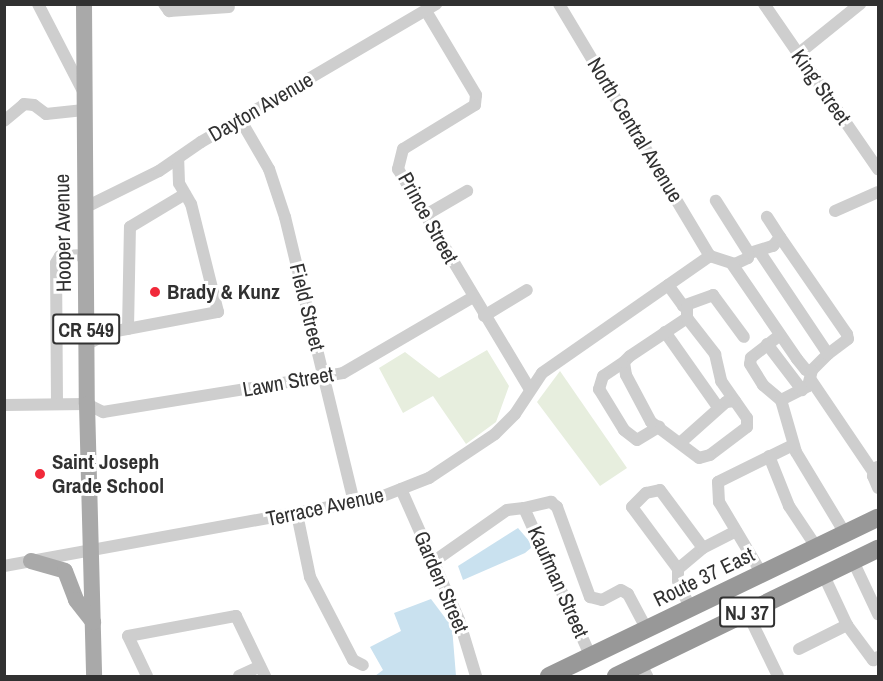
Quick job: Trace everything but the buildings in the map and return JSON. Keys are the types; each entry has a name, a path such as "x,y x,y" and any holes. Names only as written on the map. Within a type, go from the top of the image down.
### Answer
{"highway":[{"name":"Route 37 East","path":"549,676 879,518"},
{"name":"NJ 37","path":"616,676 644,671 747,612 879,549"}],"main road":[{"name":"Hooper Avenue","path":"84,4 86,345 94,676"},
{"path":"31,561 65,572 76,600 93,622"}],"street":[{"path":"38,4 83,91"},
{"path":"164,4 169,11 230,7"},
{"name":"North Central Avenue","path":"559,4 710,256"},
{"name":"King Street","path":"764,4 879,169"},
{"path":"798,54 860,4"},
{"name":"Dayton Avenue","path":"86,207 159,171 240,119 431,8"},
{"name":"Prince Street","path":"431,8 476,96 475,105 403,149 398,169 424,216 529,388"},
{"path":"4,121 24,105 34,105 46,114 84,110"},
{"name":"Field Street","path":"240,119 269,169 325,376 354,503"},
{"path":"86,345 111,332 218,312 182,188 178,158"},
{"path":"159,171 182,188"},
{"path":"128,329 130,227 182,188"},
{"path":"424,216 467,191"},
{"path":"835,211 879,192"},
{"path":"716,201 828,354"},
{"path":"767,217 847,334 848,339 828,354 802,390 781,400"},
{"path":"732,264 777,243 780,237"},
{"path":"57,404 56,263 60,256 86,255"},
{"path":"710,256 732,264 876,470 879,488"},
{"name":"Terrace Avenue","path":"4,566 354,503 429,478 495,434 515,414 529,388 542,373 710,256"},
{"path":"624,362 626,375 651,422 699,458 710,455 743,432 747,418 721,381 715,354 668,285"},
{"path":"484,316 527,290"},
{"path":"659,428 637,440 624,430 600,389 603,376 713,295 744,337"},
{"name":"Lawn Street","path":"4,405 87,404 102,412 343,373 473,297"},
{"path":"86,323 111,332"},
{"path":"665,332 718,407"},
{"path":"780,335 767,344 750,363 763,385 781,400 793,445 807,474 846,535"},
{"path":"767,344 802,390"},
{"path":"681,443 718,407 735,401"},
{"path":"762,574 719,501 718,482 793,445"},
{"path":"769,456 789,506 817,548"},
{"name":"Garden Street","path":"401,489 459,620 477,676"},
{"path":"690,608 678,581 678,568 632,507 638,499 660,489 704,548"},
{"path":"524,508 551,502 557,507 590,597 602,600 621,590 628,594 647,629"},
{"name":"Kaufman Street","path":"433,562 507,510 524,508 591,657"},
{"path":"297,514 310,577 353,660 363,665"},
{"path":"678,568 704,548 736,531"},
{"path":"853,561 879,614"},
{"path":"824,576 848,625 873,660 879,657"},
{"path":"747,612 778,676"},
{"path":"147,676 128,636 236,616 262,671 239,676"},
{"path":"799,649 848,625"}],"green space":[{"path":"487,350 509,386 496,422 466,444 433,396 403,413 379,368 405,352 439,378"},
{"path":"560,371 627,468 600,486 537,402"}],"water":[{"path":"518,528 530,542 531,548 525,553 463,580 458,566"},
{"path":"431,599 452,627 456,676 375,676 383,670 370,647 401,631 394,613"}],"place":[{"name":"Brady & Kunz","path":"155,292"},
{"name":"Saint Joseph Grade School","path":"40,474"}]}
